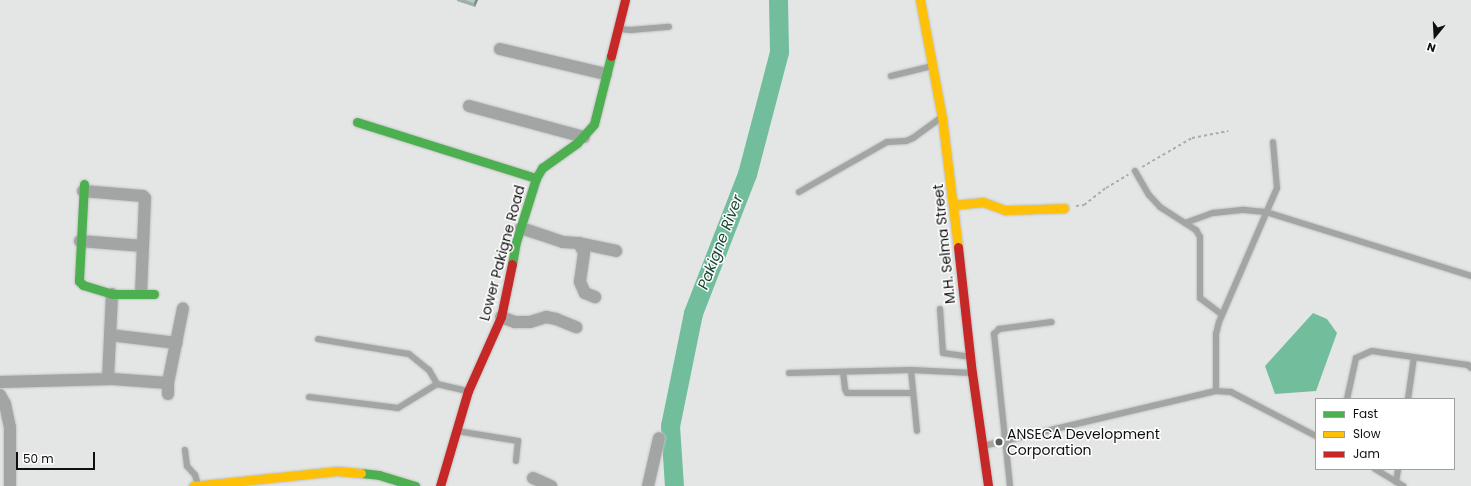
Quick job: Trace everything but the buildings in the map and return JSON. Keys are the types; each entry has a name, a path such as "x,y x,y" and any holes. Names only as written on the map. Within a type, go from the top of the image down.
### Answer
{"street":[{"name":"Lower Pakigne Road","path":"440,486 468,391 501,317 516,242 536,178 542,168 563,154 584,137 595,121 625,0"},
{"name":"M.H. Selma Street","path":"920,0 942,117 954,205 970,357 988,486"},
{"path":"500,49 606,74"},
{"path":"469,106 584,137"},
{"path":"357,122 536,178"},
{"path":"141,293 145,197 83,188 79,281 83,285 112,294 154,294"},
{"path":"954,205 983,202 1005,210 1064,208"},
{"path":"521,228 557,240 616,251"},
{"path":"80,241 143,246"},
{"path":"579,243 584,253 580,282 585,293 595,297"},
{"path":"108,379 112,294"},
{"path":"0,382 108,379 168,388 183,308"},
{"path":"501,317 515,322 530,322 546,317 556,319 576,327"},
{"path":"110,335 176,343"},
{"path":"0,394 5,404 7,480"},
{"path":"648,486 659,438"},
{"path":"195,486 337,471 379,475 415,486"},
{"path":"533,478 551,486"}],"lane":[{"path":"618,29 631,30 669,27"},
{"path":"891,76 932,66"},
{"path":"800,192 887,142 906,141 913,138 942,117"},
{"path":"1216,390 1216,334 1221,314 1277,188 1273,142"},
{"path":"1135,171 1153,199 1165,210 1196,230 1200,237 1200,298 1221,314"},
{"path":"1186,223 1213,213 1225,211 1266,212 1471,276"},
{"path":"940,309 943,353 970,357"},
{"path":"1010,486 1004,440 995,332 999,329 1052,322"},
{"path":"318,339 409,354 429,370 437,384"},
{"path":"1347,398 1356,358 1372,351 1468,365 1471,368"},
{"path":"1408,398 1414,357"},
{"path":"789,373 911,370 972,372"},
{"path":"911,370 917,431"},
{"path":"843,372 845,389 847,392 913,393"},
{"path":"309,397 398,408 437,384 468,391"},
{"path":"983,446 1216,390 1231,392 1315,435"},
{"path":"457,431 518,441 516,460"},
{"path":"185,450 187,466 195,475 195,486"},
{"path":"1377,470 1403,486"},
{"path":"1396,482 1398,470"}],"path":[{"path":"1064,208 1084,205 1106,188 1192,138 1228,131"}],"shaded area":[{"path":"1313,313 1327,319 1337,333 1316,391 1275,394 1265,366"}],"waterway":[{"name":"Pakigne River","path":"674,486 670,426 693,313 747,174 779,52 778,0"}],"traffic: fast":[{"path":"512,264 516,242 536,178 542,168 577,143 594,124 611,56"},
{"path":"357,122 536,178"},
{"path":"84,184 79,281 83,285 112,294 154,294"},
{"path":"361,473 379,475 415,486"}],"traffic: slow":[{"path":"920,0 942,117 958,247"},
{"path":"954,205 983,202 1005,210 1064,208"},
{"path":"193,486 337,471 361,473"}],"traffic: jam":[{"path":"611,56 625,0"},
{"path":"958,247 972,373 988,486"},
{"path":"440,486 468,391 501,317 512,264"}],"place":[{"name":"ANSECA Development Corporation","path":"999,442"}]}
